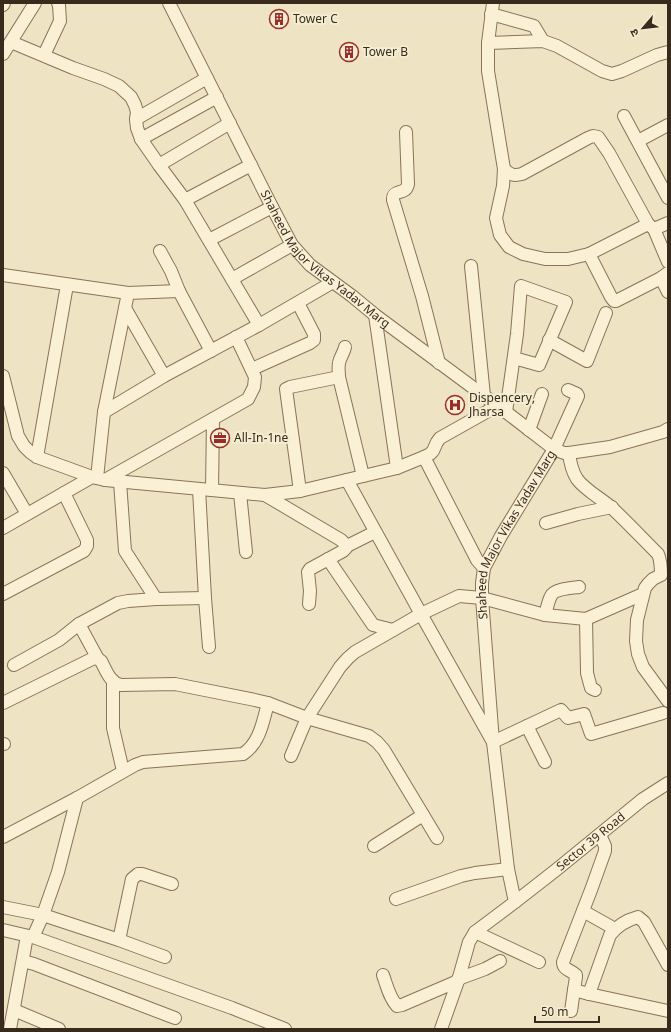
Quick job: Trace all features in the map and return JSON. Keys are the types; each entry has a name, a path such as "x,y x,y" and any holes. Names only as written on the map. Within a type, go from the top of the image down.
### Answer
{"street":[{"path":"3,54 35,3"},
{"path":"44,55 60,22 58,3"},
{"name":"Shaheed Major Vikas Yadav Marg","path":"169,3 292,245 310,265 554,449 501,536 484,568 482,583 494,742 508,869 515,902"},
{"path":"543,41 534,26 492,8 488,43 488,71 504,169 503,186 496,218 500,235 509,248 523,254 545,259 568,258 589,254 651,227 668,223"},
{"path":"488,43 543,41 557,46 602,71 612,74 657,55 668,52"},
{"path":"11,42 73,68 104,79 119,86 131,97 137,112 137,128 141,139 184,200 259,325"},
{"path":"136,119 207,78"},
{"path":"141,139 217,97"},
{"path":"624,116 668,198"},
{"path":"159,165 230,123"},
{"path":"638,141 668,125"},
{"path":"406,132 408,184 405,190 394,194 392,197 422,296 439,363"},
{"path":"504,169 515,176 522,174 588,138 593,136 598,138 609,152 651,227 668,262"},
{"path":"184,200 251,165"},
{"path":"209,240 272,207"},
{"path":"232,279 292,245"},
{"path":"160,251 171,271 179,291 211,351"},
{"path":"589,254 611,298 616,301 665,275 668,292"},
{"path":"471,266 484,396"},
{"path":"3,275 128,293 179,291"},
{"path":"104,412 164,376 259,325 333,282"},
{"path":"37,457 67,284"},
{"path":"3,376 18,436 24,446 37,457 98,478 120,482 265,495 300,491 397,468 430,454 440,438 502,409 514,358 521,286 566,302 539,365 514,358"},
{"path":"98,478 104,412 128,293"},
{"path":"252,370 310,344 314,340 314,334 298,303"},
{"path":"125,308 164,376"},
{"path":"550,340 586,361 606,313"},
{"path":"375,315 397,468"},
{"path":"3,528 64,493 98,478 213,419 248,399 254,388 255,377 236,337"},
{"path":"345,347 345,351 338,363 338,377 363,476"},
{"path":"300,491 286,389 338,377"},
{"path":"568,390 577,394 578,396 554,449 564,453 610,447 663,432 668,429"},
{"path":"529,430 542,394"},
{"path":"212,490 213,419"},
{"path":"569,453 570,464 578,480 612,507 658,554 664,575 653,579 648,584 643,594 637,620 636,641 642,666 668,701"},
{"path":"424,457 477,560 484,568"},
{"path":"3,473 27,514"},
{"path":"347,480 494,742 561,710 568,718 584,714 591,734 664,713"},
{"path":"120,482 125,551 156,599"},
{"path":"199,489 205,598 210,647"},
{"path":"3,594 84,551 87,546 87,540 64,493"},
{"path":"240,493 246,552"},
{"path":"265,495 341,540 345,546"},
{"path":"546,523 578,514 612,507"},
{"path":"309,604 310,591 308,572 310,569 343,551 346,548 345,546 375,532"},
{"path":"328,559 373,625 393,630"},
{"path":"545,615 551,595 554,592 579,587"},
{"path":"291,756 307,718 340,666 348,658 355,652 421,614 459,596 482,598 545,615 586,619 643,594"},
{"path":"14,666 59,640 79,624 118,602 156,599 205,598"},
{"path":"586,619 587,673 590,688 595,690"},
{"path":"79,624 98,659 101,661 113,682 113,728 123,771"},
{"path":"3,704 94,658 98,659"},
{"path":"113,682 121,685 175,684 268,703 307,718 369,736 384,750 437,838"},
{"path":"3,837 77,798 123,771 143,762 243,754 250,750 261,731 268,703"},
{"path":"527,726 545,762"},
{"name":"Sector 39 Road","path":"515,902 643,799 668,783"},
{"path":"10,1029 23,961 30,936 43,915 58,872 77,798"},
{"path":"374,846 423,815"},
{"path":"571,1011 576,975 563,966 563,962 605,851 605,846 600,834"},
{"path":"396,899 461,876 508,869"},
{"path":"119,940 132,879 138,874 142,874 172,884"},
{"path":"441,1029 469,942 475,932 515,902"},
{"path":"3,907 43,915 166,957"},
{"path":"583,911 615,929"},
{"path":"589,994 610,935 615,929 630,920 638,917 644,922 668,964"},
{"path":"3,930 30,936 232,1008 285,1029"},
{"path":"475,932 539,962"},
{"path":"23,961 175,1018"},
{"path":"383,975 393,1002 397,1006 485,969 500,961"},
{"path":"574,990 668,1011"},
{"path":"14,1010 59,1029"}],"place":[{"name":"Tower C","path":"279,19"},
{"name":"Tower B","path":"349,52"},
{"name":"Dispencery, Jharsa","path":"455,405"},
{"name":"All-In-1ne","path":"220,438"}]}
